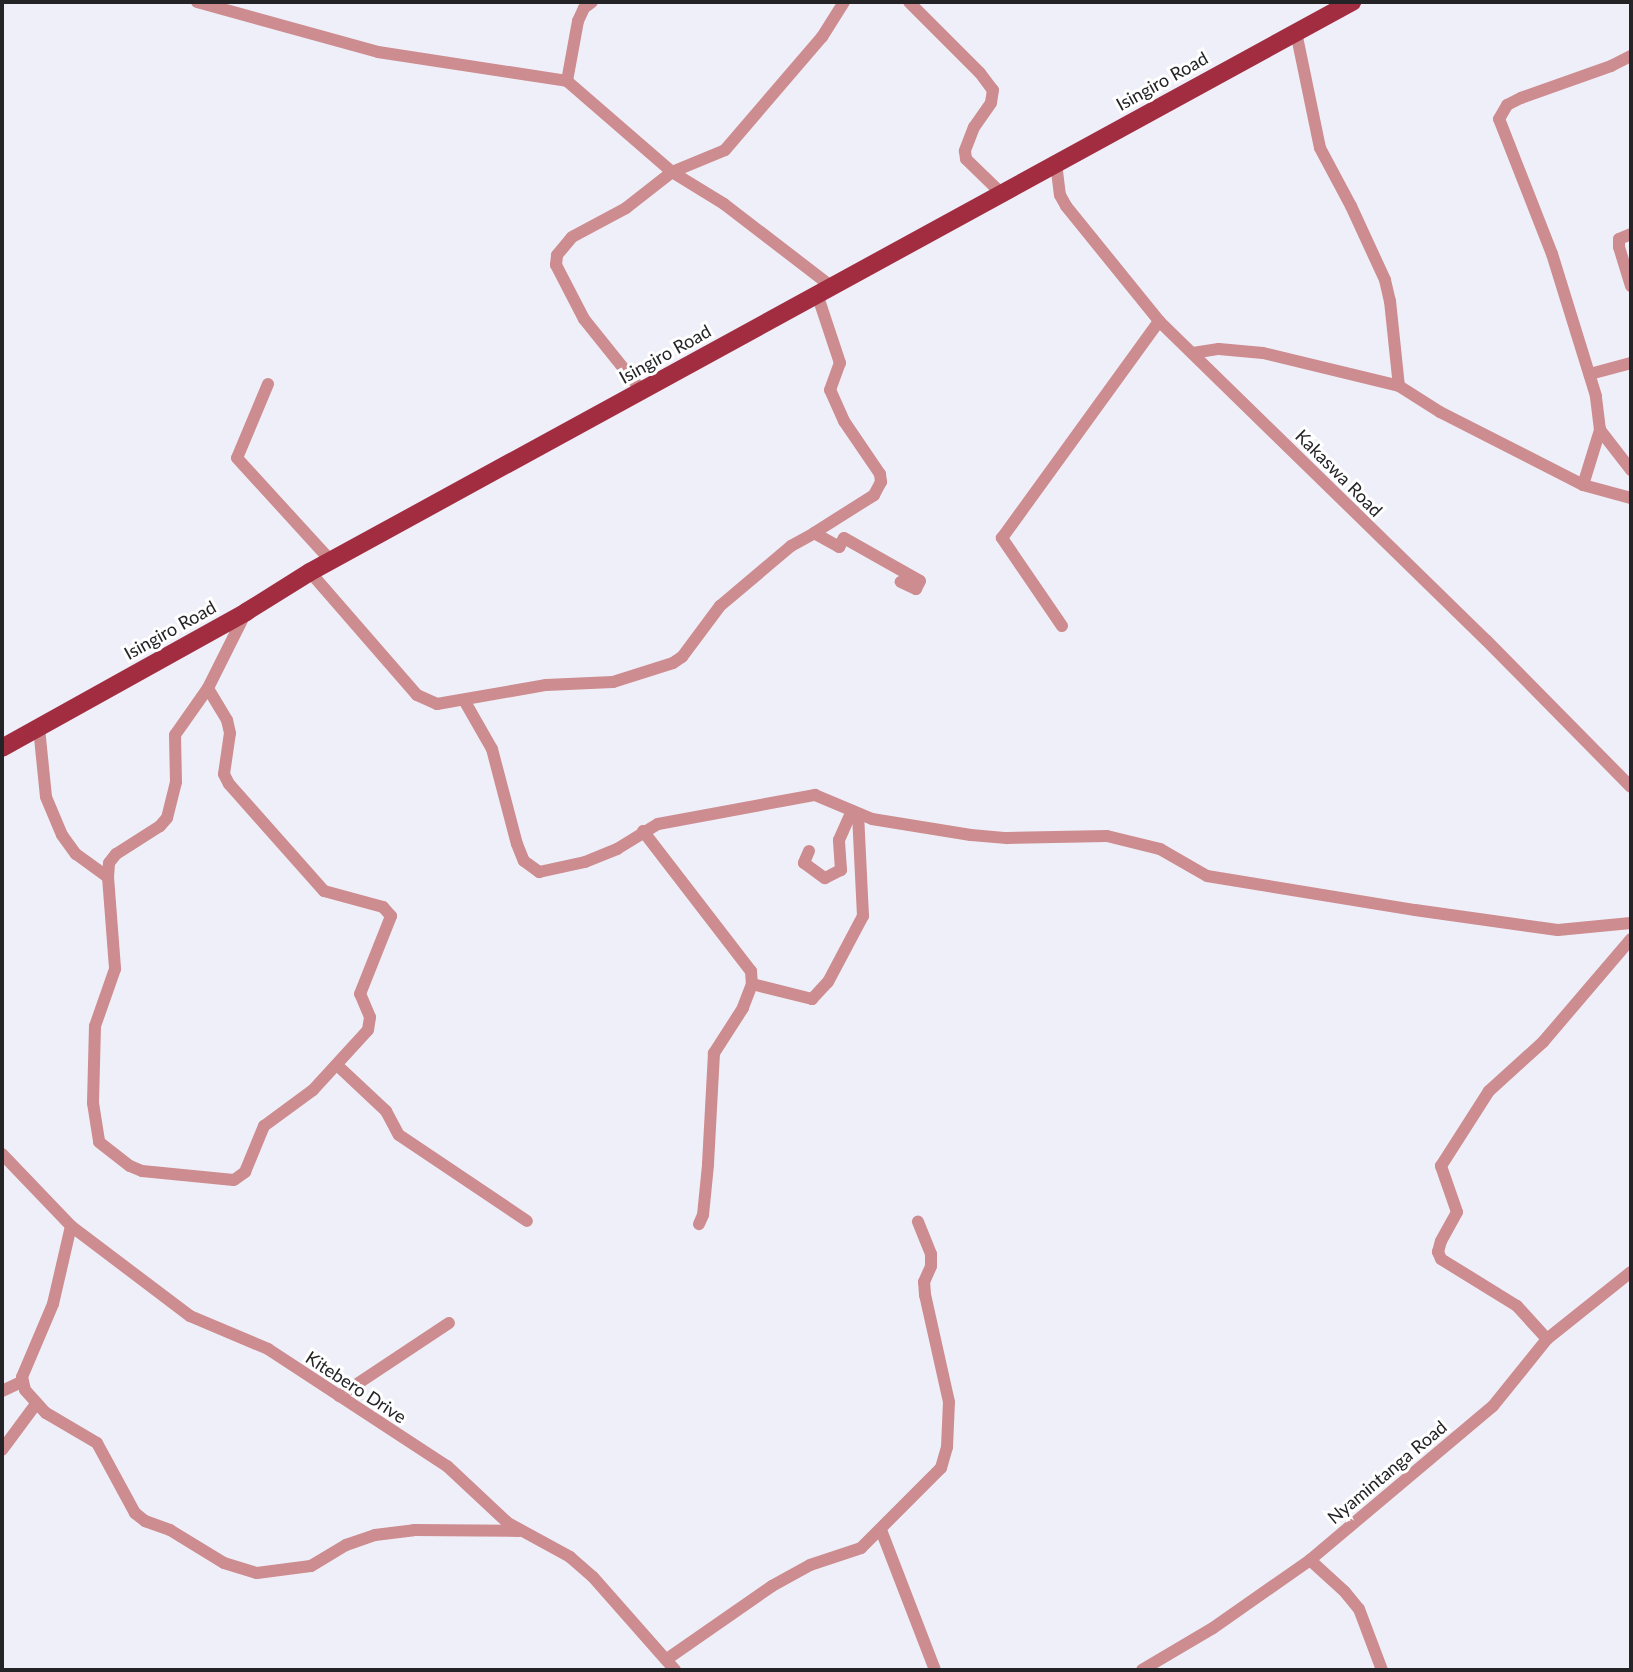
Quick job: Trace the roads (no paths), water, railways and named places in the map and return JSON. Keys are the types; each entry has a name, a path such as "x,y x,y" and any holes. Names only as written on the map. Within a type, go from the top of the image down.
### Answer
{"main road":[{"name":"Isingiro Road","path":"2,748 246,612 310,572 1352,2"}],"street":[{"path":"197,2 378,52 567,81 672,172 724,204 824,290 839,363 830,390 844,421 880,474 881,482 874,495 790,546 720,606 682,657 673,663 613,682 546,685 437,704 417,695 310,572"},
{"path":"567,81 578,21 584,8 592,2"},
{"path":"641,390 583,319 556,265 557,255 572,237 626,208 672,172 725,150 822,37 844,2"},
{"path":"909,2 993,90 991,103 974,127 965,150 967,159 1001,193"},
{"path":"1296,32 1320,148 1385,280 1390,301 1399,386"},
{"path":"1583,485 1600,430 1596,396 1552,254 1499,119 1507,105 1521,98 1611,66 1631,56"},
{"name":"Kakaswa Road","path":"1056,163 1060,195 1066,206 1159,321 1631,787"},
{"path":"1631,233 1619,239 1631,286"},
{"path":"1062,626 1023,564 1002,538 1159,321"},
{"path":"1193,353 1219,349 1263,353 1399,386 1440,412 1583,485 1631,498"},
{"path":"1590,374 1631,363"},
{"path":"268,384 261,407 237,458 331,561"},
{"path":"1600,430 1631,470"},
{"path":"814,533 839,547 844,538 920,581 916,589 901,582"},
{"path":"208,688 227,720 230,733 224,764 229,784 324,891 383,907 391,916 360,994 370,1017 368,1030 338,1066 313,1090 264,1126 245,1172 234,1180 142,1171 117,1159 99,1142 93,1103 95,1026 115,969 107,877 112,858 160,826 166,818 176,782 175,734 208,688 246,612"},
{"path":"464,700 492,749 510,823 524,861 531,868 548,872 585,862 617,849 643,831 670,821 815,795 855,812 911,827 1007,838 1107,836 1160,849 1207,876 1415,910 1558,930 1631,923"},
{"path":"38,728 46,797 62,835 76,854 107,877"},
{"path":"810,851 804,863 825,878 841,870 839,841 855,812"},
{"path":"752,984 812,999 828,982 863,916 855,812"},
{"path":"643,831 748,964 752,984 743,1008 714,1053 708,1165 703,1215 699,1224"},
{"path":"1547,1339 1517,1306 1441,1259 1438,1252 1441,1241 1457,1212 1441,1166 1489,1091 1543,1042 1631,939"},
{"path":"338,1066 386,1111 400,1135 527,1221"},
{"name":"Kitebero Drive","path":"2,1154 71,1226 190,1316 251,1340 447,1466 500,1516 521,1531 570,1557 593,1577 675,1670"},
{"path":"667,1659 772,1586 810,1564 861,1548 881,1530 898,1508 941,1468 947,1447 949,1402 925,1295 924,1282 931,1254 918,1222"},
{"path":"71,1226 53,1304 26,1363 23,1381 25,1390 36,1404 97,1443 135,1513 145,1521 170,1530 204,1553 243,1571 257,1573 311,1566 346,1545 375,1535 414,1530 521,1531"},
{"name":"Nyamintanga Road","path":"1142,1670 1213,1628 1310,1560 1493,1406 1547,1339 1631,1272"},
{"path":"339,1396 449,1323"},
{"path":"2,1391 23,1381"},
{"path":"2,1450 36,1404"},
{"path":"881,1530 935,1670"},
{"path":"1310,1560 1345,1592 1359,1609 1382,1670"}]}
